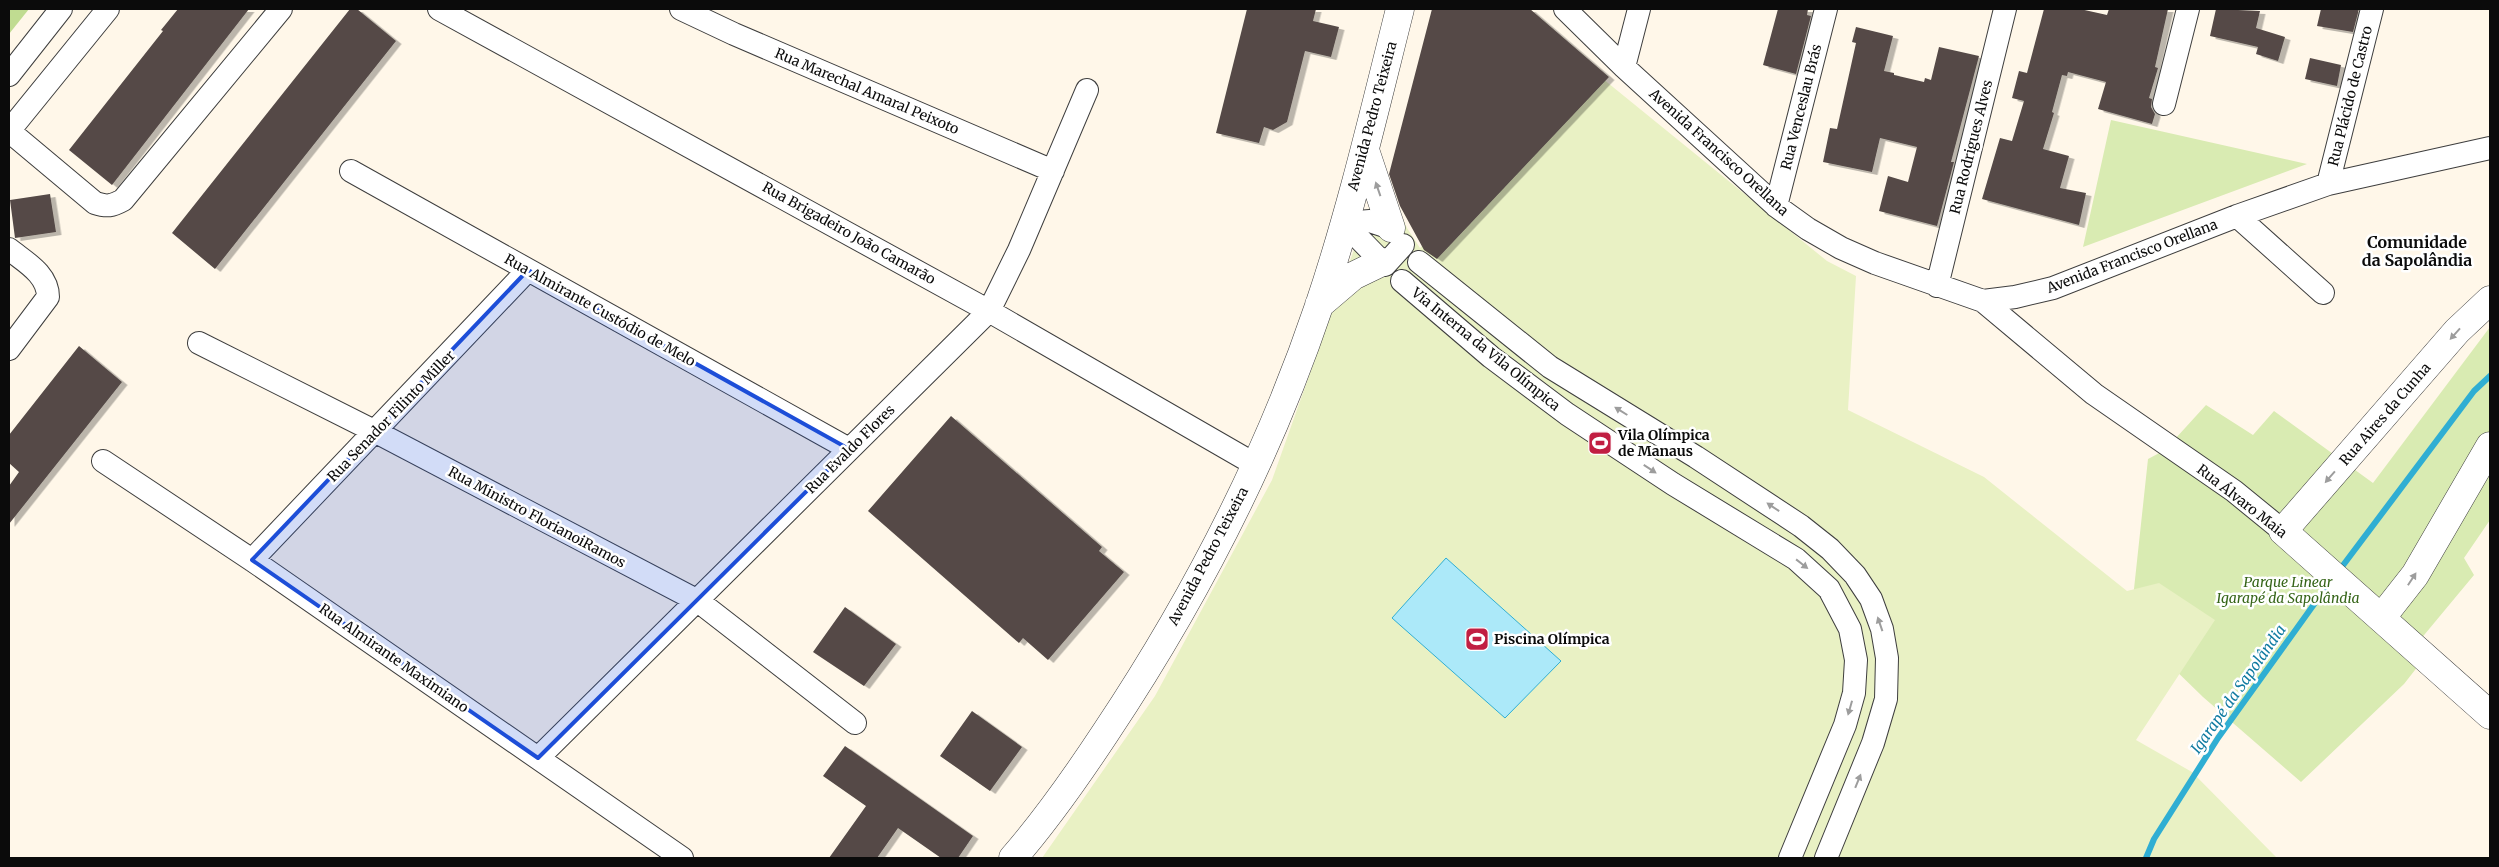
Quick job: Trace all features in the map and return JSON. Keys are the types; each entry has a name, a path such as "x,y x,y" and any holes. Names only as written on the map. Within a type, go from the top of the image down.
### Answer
{"street":[{"path":"9,75 61,9"},
{"path":"108,9 9,131 95,202 106,206 123,200 281,9"},
{"name":"Rua Brigadeiro João Camarão","path":"438,9 989,311 1256,465"},
{"name":"Rua Marechal Amaral Peixoto","path":"681,9 734,34 1053,171"},
{"name":"Avenida Pedro Teixeira","path":"1013,858 1036,832 1134,690 1180,612 1256,465 1319,305 1365,150 1400,9"},
{"name":"Avenida Francisco Orellana","path":"1565,9 1624,67 1776,206 1808,229 1841,248 1875,263 1983,301 2015,297 2053,288 2237,216 2328,184 2490,148"},
{"path":"1624,67 1639,9"},
{"name":"Rua Venceslau Brás","path":"1776,206 1826,9"},
{"name":"Rua Rodrigues Alves","path":"1937,286 2005,9"},
{"path":"2164,104 2188,9"},
{"name":"Rua Plácido de Castro","path":"2328,184 2372,9"},
{"name":"Rua Evaldo Flores","path":"538,758 989,311 1019,250 1087,90"},
{"path":"1319,305 1353,276 1383,264 1397,237 1365,150"},
{"name":"Rua Almirante Custódio de Melo","path":"351,171 849,449"},
{"path":"2237,216 2323,293"},
{"path":"1344,223 1370,221 1397,237"},
{"path":"1344,223 1383,264"},
{"path":"9,249 41,276 48,287 48,297 43,306 9,349"},
{"name":"Via Interna da Vila Olímpica","path":"1419,262 1550,368 1696,458 1800,526 1830,549 1855,575 1871,599 1882,629 1888,658 1886,699 1873,743 1826,858"},
{"name":"Rua Senador Filinto Miller","path":"252,560 376,432 528,270"},
{"name":"Via Interna da Vila Olímpica","path":"1402,281 1537,392 1673,484 1796,559 1829,589 1850,629 1856,660 1854,693 1850,709 1818,792 1790,858"},
{"name":"Rua Aires da Cunha","path":"2283,532 2457,331 2490,300"},
{"name":"Rua Álvaro Maia","path":"1983,301 2094,394 2234,491 2308,552 2490,715"},
{"name":"Rua Ministro FlorianoiRamos","path":"199,343 376,432 698,601 855,723"},
{"path":"1537,392 1550,368"},
{"path":"2372,609 2415,575 2490,446"},
{"name":"Rua Almirante Maximiano","path":"103,462 252,560 682,858"},
{"path":"1818,792 1848,805"},
{"path":"1024,858 1036,832"}],"highlighted area":[{"path":"528,270 849,449 538,758 252,560"}],"green space":[{"path":"9,9 29,9 9,34"},
{"name":"Vila Olímpica de Manaus","path":"1592,70 1827,261 1856,276 1848,410 1984,477 2127,591 2159,583 2215,620 2136,740 2192,772 2277,858 1042,858 1155,696 1272,480 1382,171 1407,228 1420,248"},
{"path":"2111,120 2307,164 2083,247"},
{"name":"Parque Linear Igarapé da Sapolândia","path":"2490,327 2490,520 2464,558 2474,575 2410,652 2422,661 2404,684 2301,782 2203,697 2130,626 2148,459 2165,450 2206,405 2253,435 2274,411 2373,483"}],"water":[{"name":"Piscina Olímpica","path":"1446,558 1561,661 1505,718 1392,618"}],"building":[{"path":"178,9 249,9 112,185 69,150 163,31 161,30"},
{"path":"350,9 357,9 396,41 215,269 172,233"},
{"path":"1247,9 1316,9 1313,21 1339,27 1331,57 1305,51 1287,122 1273,130 1264,127 1259,143 1216,133"},
{"path":"1432,9 1530,9 1609,77 1437,259 1424,250 1400,206 1389,174"},
{"path":"1778,9 1808,9 1807,15 1811,16 1796,74 1763,65"},
{"path":"2044,9 2080,9 2107,15 2109,9 2168,9 2155,67 2158,68 2149,98 2152,99 2151,107 2155,114 2152,124 2098,109 2106,82 2068,72 2067,76 2062,75 2052,112 2054,113 2043,149 2069,156 2060,188 2086,193 2079,225 1982,199 2000,138 2012,141 2024,101 2012,98 2019,71 2027,73"},
{"path":"2216,9 2260,11 2256,28 2285,37 2278,61 2256,54 2258,47 2210,36"},
{"path":"2321,9 2359,9 2353,32 2317,26"},
{"path":"1856,27 1893,36 1884,71 1894,73 1894,75 1924,82 1925,78 1931,80 1939,47 1979,56 1951,162 1954,162 1937,226 1879,211 1888,176 1908,182 1917,147 1880,138 1872,172 1823,162 1830,128 1837,129 1856,43 1852,42"},
{"path":"2310,58 2341,65 2337,86 2305,79"},
{"path":"50,194 56,232 15,238 10,200"},
{"path":"79,346 122,382 9,524 9,486 19,472 9,463 9,435"},
{"path":"951,416 1102,547 1099,551 1124,572 1048,660 1023,638 1019,643 868,511"},
{"path":"845,607 896,644 864,686 813,652"},
{"path":"972,711 1022,747 990,791 940,756"},
{"path":"845,746 973,836 958,858 941,858 898,828 877,858 829,858 866,806 823,776"}],"waterway":[{"name":"Igarapé da Sapolândia","path":"2338,572 2474,391 2490,376"},
{"name":"Igarapé da Sapolândia","path":"2146,858 2154,839 2218,738 2330,582"}],"place":[{"name":"Vila Olímpica de Manaus","path":"1600,443"},
{"name":"Piscina Olímpica","path":"1477,639"}],"district":[{"name":"Comunidade da Sapolândia","path":"2417,251"}]}
